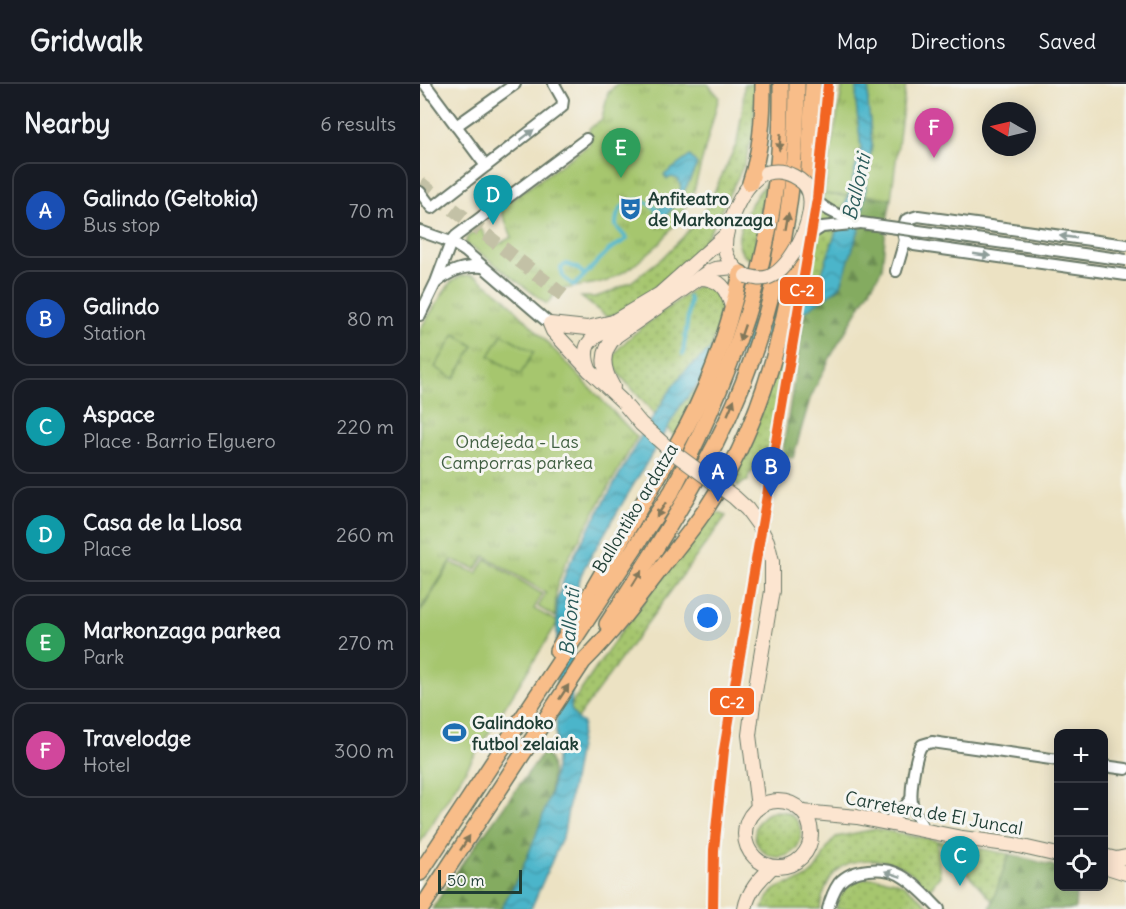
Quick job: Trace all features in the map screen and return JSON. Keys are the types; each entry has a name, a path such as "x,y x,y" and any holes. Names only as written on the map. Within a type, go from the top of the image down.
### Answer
{"main road":[{"path":"750,183 759,153 763,84"},
{"name":"Ballontiko ardatza","path":"420,873 522,717 578,637 672,491 703,432 753,301 776,193 782,126 781,84"},
{"name":"Ballontiko ardatza","path":"583,662 686,497 716,443 747,372 768,307 792,192 797,123 797,84"},
{"path":"809,191 813,84"},
{"path":"421,909 583,662 612,634 706,508 738,454 763,390 785,315 798,244"},
{"path":"522,717 541,678 685,431 705,389 728,323 740,272"}],"street":[{"path":"425,84 486,166"},
{"path":"456,126 515,84"},
{"path":"420,192 432,208 562,107 563,100 554,84"},
{"path":"420,315 436,282 451,242 473,221 586,139"},
{"path":"740,272 729,261 725,249 726,235 740,200 755,178 766,173 783,171 795,176 814,200 832,213 861,223 1126,260"},
{"path":"551,328 572,339 592,341 617,329 715,269 740,272 760,279 777,273 788,261 798,244 810,213 809,191"},
{"path":"1126,245 918,216 906,220 902,234 905,240 914,245 1126,275"},
{"path":"798,244 822,226 861,223"},
{"path":"420,231 451,242 480,265 551,328 590,371 624,403"},
{"path":"726,235 617,329 604,354 604,369 624,403 641,424 747,509 767,541 772,561 772,591 749,735 758,807"},
{"path":"896,271 905,240"},
{"path":"445,256 456,250 480,265"},
{"path":"436,282 454,270 480,265"},
{"path":"699,278 708,278 722,284 732,307"},
{"path":"551,328 617,329"},
{"path":"590,371 586,357 592,341"},
{"path":"924,829 915,814 911,799 917,754 922,745 927,743 1054,759"},
{"path":"1108,767 1126,769"},
{"path":"887,822 911,799"},
{"path":"780,800 796,806 803,812 811,829 808,850 801,858 793,864 772,867 754,857 748,849 745,829 748,819 758,807 780,800"},
{"name":"Carretera de El Juncal","path":"803,812 887,822 1054,854"},
{"path":"1014,845 1027,842 1054,845"},
{"path":"1108,857 1116,859 1126,857"},
{"path":"746,906 759,879 772,867"},
{"path":"1108,867 1126,873"},
{"path":"828,909 839,883 852,874 883,870 899,874 914,884 939,909"}],"green space":[{"path":"617,84 708,84 719,97 693,194 675,224 660,243 632,267 608,281 558,290 547,304 465,244 467,237 481,228 489,243 495,246 512,237 500,208 590,144 589,129 602,119 608,93"},
{"path":"744,84 756,84 753,134 745,163 708,236 692,257 640,299 607,317 581,297 595,297 631,282 662,258 683,237 707,207 737,143"},
{"path":"843,84 857,84 856,103 861,148 848,196 823,194"},
{"path":"869,84 906,84 891,199 865,195 872,144 868,103"},
{"path":"766,183 753,261 744,255 739,246 739,235 747,212"},
{"path":"823,194 848,196 820,279 807,288"},
{"path":"865,195 891,199 882,269 831,356 810,399 793,458 782,456 805,310 838,289 861,223"},
{"name":"Ondejeda - Las Camporras parkea","path":"471,275 505,298 637,437 564,566 556,590 555,617 538,607 546,593 485,556 476,569 452,560 420,610 420,329 450,283 460,276"},
{"path":"703,285 719,292 722,297 722,308 705,366 676,438 619,374 614,357 628,339 639,330 696,287"},
{"path":"791,326 771,449 765,448 761,467 750,473 748,481 738,487 733,476 761,412"},
{"path":"455,334 474,346 454,379 435,367"},
{"path":"502,334 534,352 520,375 489,356"},
{"path":"719,513 726,516 577,719 571,705 622,630 711,514"},
{"name":"Galindoko futbol zelaiak","path":"486,559 542,594 534,609 558,622 420,843 420,613 451,563 477,573"},
{"path":"544,751 551,763 552,780 549,798 536,838 501,909 432,909 455,874"},
{"path":"778,811 794,818 801,834 794,850 778,857 762,850 755,834 762,818"},
{"path":"876,829 1009,854 993,901 937,841 940,876 930,889 904,868 888,862 860,861 844,866 833,875 825,888 820,909 763,909 773,891 806,878 813,872 836,837"},
{"path":"1009,854 1054,866 1054,891 1076,891 1075,909 990,909"},
{"path":"869,878 898,882 911,890 932,909 836,909 840,896 847,887 856,881"}],"water":[{"name":"Ballonti","path":"857,84 869,84 868,103 872,144 861,223 841,285 698,384 681,405 584,568 575,593 571,709 577,719 583,723 564,833 531,909 501,909 520,874 551,792 556,761 557,601 567,568 641,436 684,372 712,348 820,279 848,196 861,148 856,103"},
{"path":"690,156 697,164 678,201 662,220 654,212 679,192 681,187 678,179 672,177 667,179 664,175"}],"waterway":[{"path":"585,275 577,268 566,264 561,268 563,277 574,286 609,250 627,239 616,226 617,217 624,205 644,201 657,210"},
{"path":"683,354 689,297"}],"tunnel":[{"path":"420,183 568,299"}],"transit line":[{"name":"C-2","path":"713,909 714,850 724,750 817,199 828,84"}],"place":[{"name":"Travelodge","path":"934,158"},
{"name":"Markonzaga parkea","path":"621,178"},
{"name":"Anfiteatro de Markonzaga","path":"630,208"},
{"name":"Casa de la Llosa","path":"493,225"},
{"name":"Galindo","path":"771,497"},
{"name":"Galindo (Geltokia)","path":"718,502"},
{"name":"Galindoko futbol zelaiak","path":"454,732"},
{"name":"Aspace","path":"960,886"}]}
